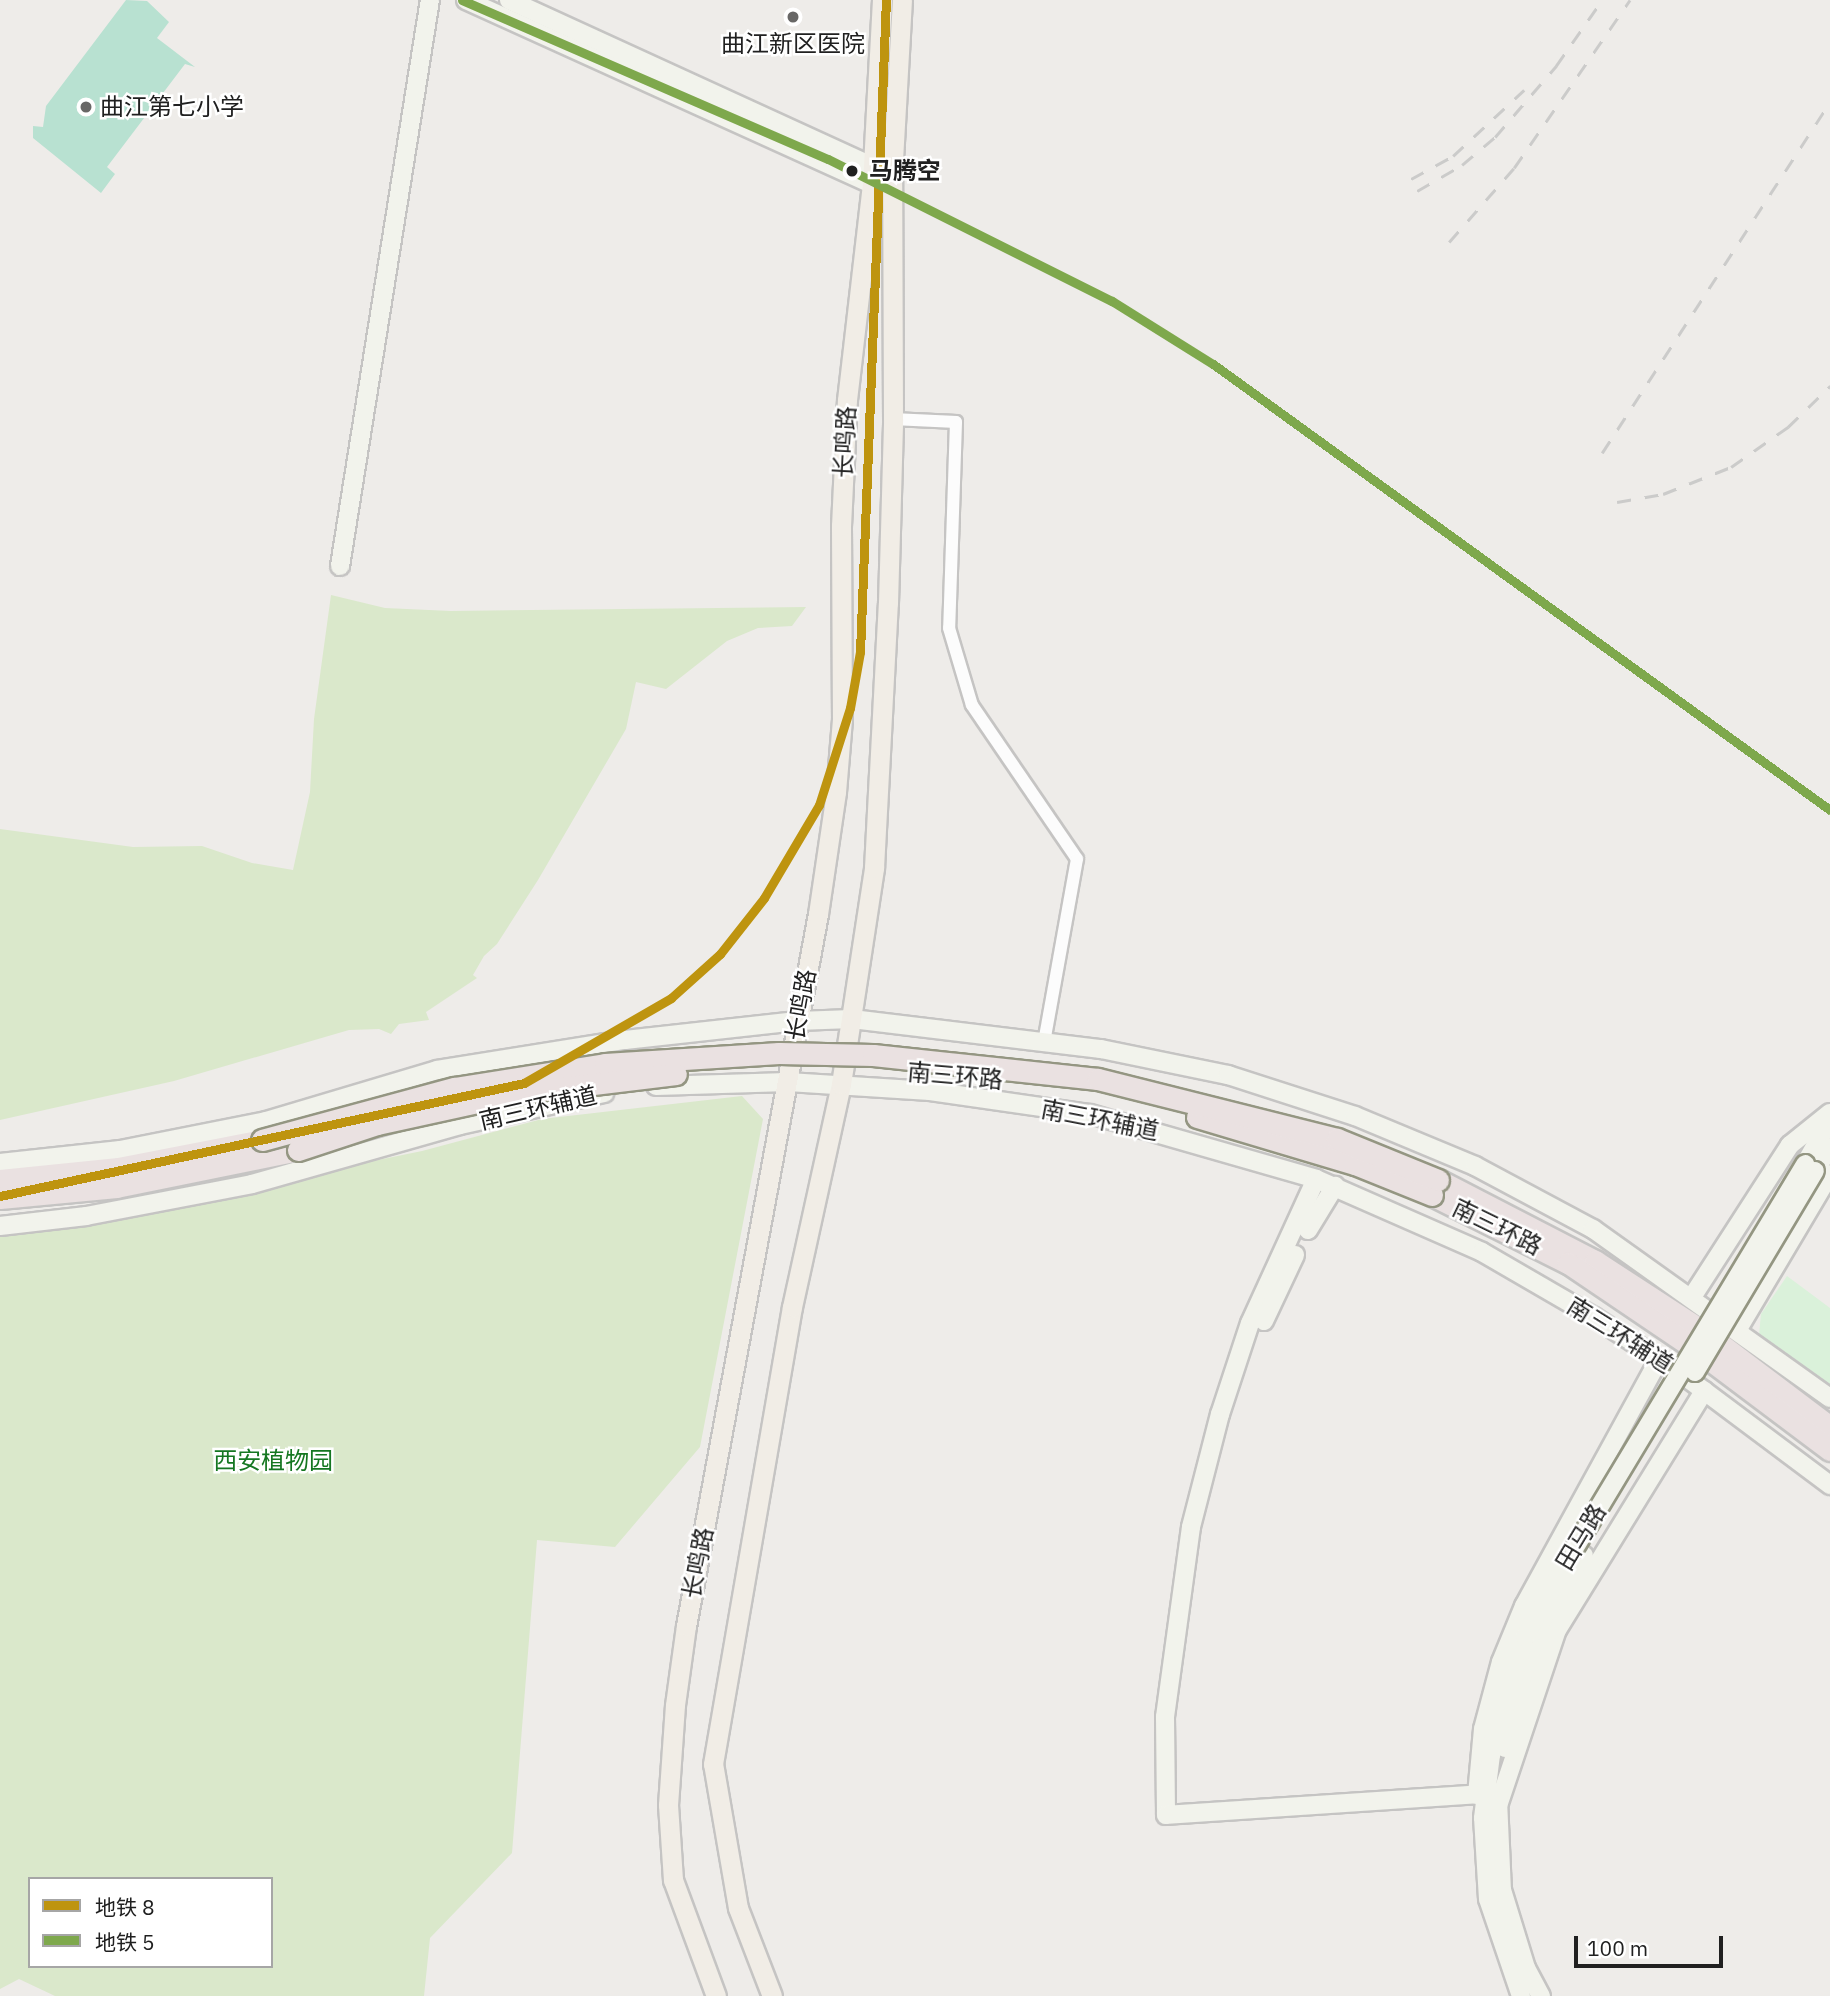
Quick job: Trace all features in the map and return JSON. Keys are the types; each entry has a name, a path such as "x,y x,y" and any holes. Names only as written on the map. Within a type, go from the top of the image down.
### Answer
{"highway":[{"name":"南三环路","path":"0,1180 118,1168 262,1140 454,1088 605,1065 779,1053 873,1055 1098,1079 1337,1139 1435,1188 1595,1261 1707,1334 1830,1426"},
{"name":"南三环路","path":"0,1198 116,1187 298,1150 377,1124 519,1093 660,1075 841,1067 950,1073 1120,1097 1435,1188 1568,1263 1688,1344 1830,1450"}],"main road":[{"path":"340,566 430,0"},
{"path":"466,0 873,175 892,178"},
{"path":"509,0 873,175"},
{"name":"长鸣路","path":"716,1996 673,1880 668,1805 675,1705 686,1626 788,1082 836,792 842,719 841,526 847,400 873,175 882,0"},
{"name":"长鸣路","path":"772,1996 738,1908 713,1764 792,1307 841,1084 852,1019 881,785 893,419 892,178 902,0"},
{"name":"南三环辅道","path":"0,1163 120,1150 266,1121 437,1070 625,1040 797,1021 852,1019 1044,1042 1228,1075 1355,1116 1475,1166 1593,1228 1738,1329 1830,1398"},
{"name":"南三环辅道","path":"0,1226 99,1214 252,1184 584,1095 653,1086 788,1082 930,1091 1090,1114 1157,1130 1335,1186 1482,1252 1660,1359 1830,1485"},
{"path":"1692,1297 1790,1144 1830,1113"},
{"name":"田马路","path":"1817,1170 1830,1120"},
{"name":"田马路","path":"1521,1996 1488,1899 1482,1795 1502,1708 1525,1637 1830,1147"},
{"path":"1738,1329 1817,1170"},
{"path":"1316,1179 1307,1207 1261,1299 1204,1470 1179,1590 1165,1717 1166,1815 1482,1795 1483,1729 1501,1662 1524,1606 1660,1359"},
{"path":"1235,1373 1335,1186"},
{"path":"1497,1809 1557,1630 1704,1391"},
{"name":"田马路","path":"1541,1996 1526,1968 1502,1890 1497,1809 1502,1758 1525,1676 1541,1631 1579,1552"}],"street":[{"path":"893,419 956,422 949,628 972,705 1077,859 1044,1042"}],"green space":[{"path":"126,0 147,1 169,22 157,38 195,67 185,64 107,167 115,174 101,193 33,138 33,126 43,127 46,106"},
{"path":"331,595 385,608 451,611 806,607 792,626 758,628 727,641 666,689 636,682 626,729 538,880 497,944 484,956 473,975 477,978 426,1012 429,1020 399,1024 391,1034 379,1029 349,1030 174,1081 0,1120 0,829 133,847 202,846 252,863 293,870 310,792 314,719"},
{"name":"西安植物园","path":"742,1096 763,1119 700,1447 615,1547 537,1540 512,1853 430,1938 424,1996 55,1996 19,1979 0,1989 0,1237 422,1151 542,1119"},
{"path":"1787,1276 1830,1308 1830,1387 1759,1335 1761,1314"}],"railway":[{"path":"1417,191 1462,165 1495,137 1556,66 1602,0"},
{"path":"1449,242 1514,168 1630,0"},
{"path":"1411,179 1453,156 1524,90"},
{"path":"1602,453 1830,102"},
{"path":"1617,502 1663,494 1731,467 1788,427 1830,386"}],"metro line":[{"name":"5","path":"462,0 828,159 1112,301 1213,364 1830,810"},
{"name":"8","path":"0,1196 524,1083 671,998 720,954 764,898 819,805 850,708 860,652 886,0"}],"place":[{"name":"曲江新区医院","path":"793,17"},
{"name":"曲江第七小学","path":"86,107"},
{"name":"马腾空","path":"852,171"}]}
